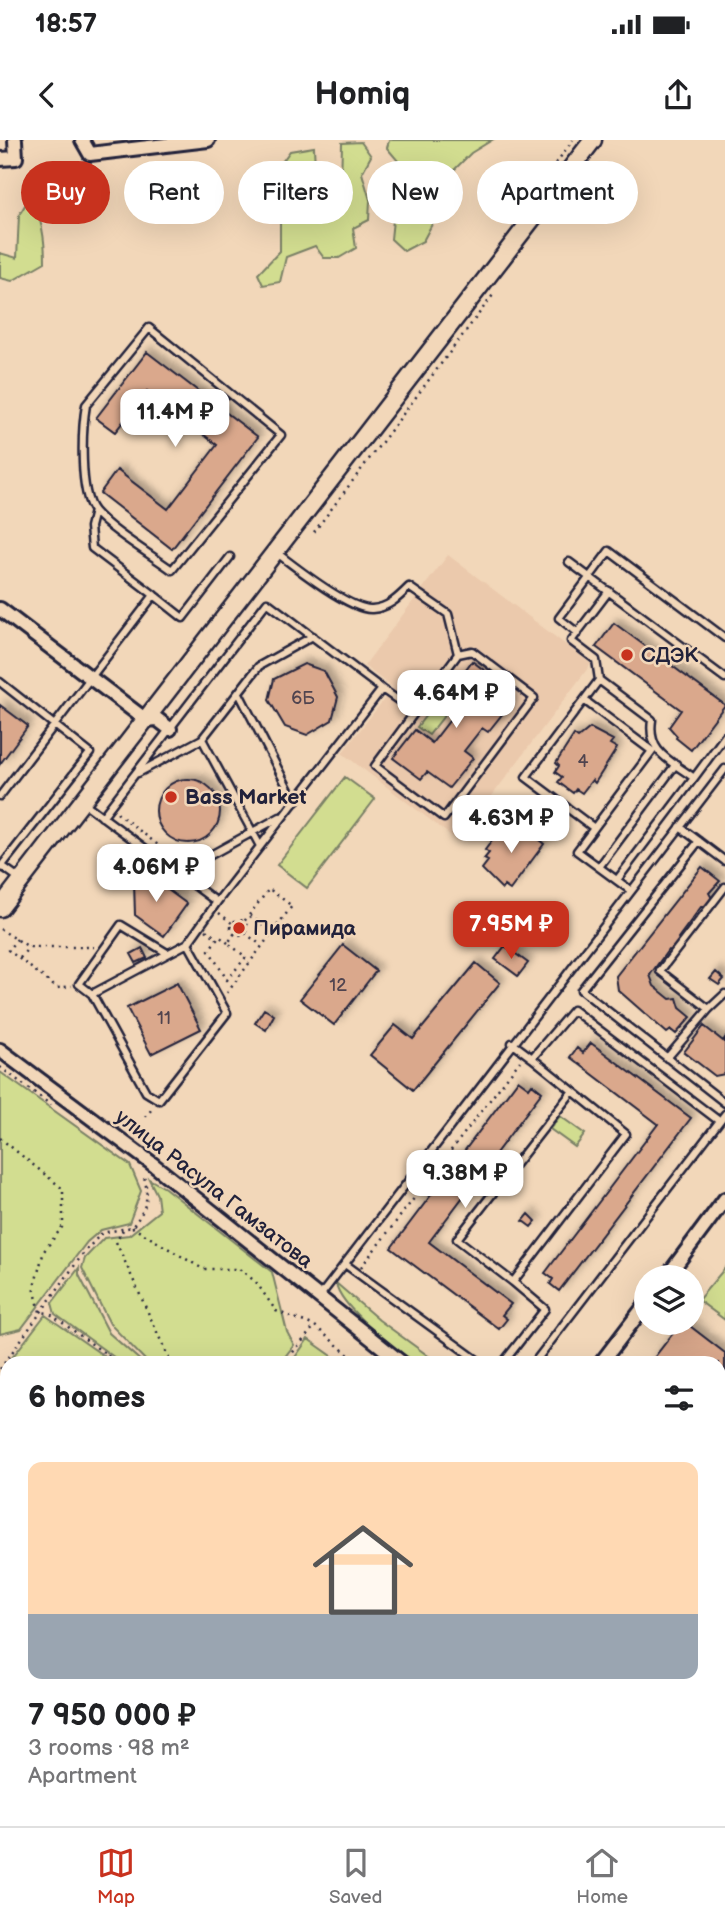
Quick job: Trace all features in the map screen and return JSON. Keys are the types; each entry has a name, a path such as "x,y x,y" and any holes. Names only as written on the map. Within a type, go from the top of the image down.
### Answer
{"main road":[{"path":"0,908 593,140"}],"street":[{"path":"0,159 16,159 15,140"},
{"path":"82,140 90,154 208,140"},
{"path":"0,610 146,720 157,719 170,729"},
{"name":"улица Расула Гамзатова","path":"0,1050 320,1296 393,1356"},
{"path":"676,1265 725,1199"},
{"path":"606,1356 634,1320"}],"lane":[{"path":"94,511 172,570 281,435 149,328 86,405 85,494 94,511 90,527 92,548 183,618 230,558"},
{"path":"578,633 559,618 609,551 725,638"},
{"path":"275,552 322,587 368,610 384,607 410,587 448,614 458,654"},
{"path":"569,562 725,678"},
{"path":"609,591 571,641 596,660 599,680 652,720 650,733 653,750 577,851 630,890"},
{"path":"0,796 154,595"},
{"path":"103,817 267,602 415,712"},
{"path":"136,774 202,739 259,666 313,636"},
{"path":"472,651 534,698 444,818 374,766 458,654 472,651"},
{"path":"594,828 527,777 599,680"},
{"path":"0,682 90,753 1,867 22,880"},
{"path":"92,994 188,943 382,689"},
{"path":"239,693 295,802"},
{"path":"584,700 694,778"},
{"path":"617,880 725,736"},
{"path":"202,739 260,846"},
{"path":"599,867 676,764"},
{"path":"320,1296 725,769"},
{"path":"83,802 178,873 215,905"},
{"path":"178,873 285,814"},
{"path":"680,827 725,861"},
{"path":"699,841 581,990 725,1103"},
{"path":"709,1009 660,971 725,887"},
{"path":"167,953 121,925 79,984 92,994 146,1091 159,1100 227,1013 188,943"},
{"path":"667,1058 725,993"},
{"path":"529,1056 572,1010 719,1121"},
{"path":"512,1043 626,1134 513,1282"},
{"path":"508,1356 545,1309 457,1239 572,1092"},
{"path":"539,1356 725,1114"},
{"path":"345,1264 471,1356"}],"path":[{"path":"314,532 501,285"},
{"path":"110,808 168,852"},
{"path":"221,1002 292,906 269,889 243,923"},
{"path":"215,905 233,924"},
{"path":"249,916 272,932"},
{"path":"237,919 248,927 241,937 230,929 233,924 237,919"},
{"path":"200,926 228,943 246,957 228,980 209,950 218,938"},
{"path":"0,929 29,947 88,945 104,950"},
{"path":"228,943 235,933"},
{"path":"244,933 262,946"},
{"path":"18,939 8,950 57,988 79,984"},
{"path":"19,959 29,947"},
{"path":"237,968 243,972"},
{"path":"357,1272 529,1056"},
{"path":"145,1117 159,1100"},
{"path":"0,1138 64,1189 63,1226 44,1251 34,1287 40,1312"},
{"path":"9,1356 102,1233 132,1227 146,1209 148,1191 142,1170"},
{"path":"132,1227 203,1269 239,1269 256,1282 276,1311 316,1326 350,1356"},
{"path":"123,1229 116,1242 168,1356"},
{"path":"40,1312 49,1313 108,1356"},
{"path":"290,1356 316,1326"}],"shaded area":[{"path":"448,555 591,664 458,841 342,753 393,688 364,666"}],"green space":[{"path":"389,140 492,140 463,161 398,161 387,148"},
{"path":"361,142 371,156 362,173 367,190 367,221 353,228 356,248 339,258 324,258 315,246 286,257 280,282 263,285 258,274 280,251 280,224 353,224 353,161 342,161 342,143"},
{"path":"314,147 315,161 283,161 290,151"},
{"path":"21,212 21,224 41,224 45,262 12,281 0,278 0,253 17,258"},
{"path":"393,224 432,224 423,241 404,251 391,239"},
{"path":"443,693 454,703 429,735 417,727"},
{"path":"345,777 375,799 307,888 277,865"},
{"path":"0,1072 130,1165 141,1191 129,1223 101,1230 87,1242 21,1329 0,1334"},
{"path":"560,1116 585,1134 575,1147 550,1129"},
{"path":"149,1179 165,1188 272,1272 287,1332 294,1345 285,1356 141,1356 110,1324 82,1268 85,1258 104,1238 129,1235 159,1211 157,1195"},
{"path":"79,1268 79,1275 109,1333 135,1356 112,1356 55,1314 52,1303"},
{"path":"725,1268 725,1320 704,1304 704,1293"},
{"path":"336,1283 379,1320 428,1356 407,1356 357,1315 339,1292"},
{"path":"45,1315 104,1356 13,1356"},
{"path":"308,1339 332,1356 296,1356"}],"building":[{"path":"147,352 258,437 172,549 100,493 117,470 168,509 217,445 147,391 115,432 96,418"},
{"path":"614,623 725,705 691,750 676,738 669,727 681,710 596,647"},
{"path":"472,661 497,680 491,688 511,703 488,732 482,728 464,751 473,758 449,788 427,772 421,779 393,758 415,730 432,743 466,699 452,688"},
{"path":"304,664 324,671 338,697 332,720 307,735 285,727 269,700 274,679"},
{"path":"0,705 28,726 0,764"},
{"path":"590,728 613,740 610,744 617,748 595,783 592,780 582,793 576,789 573,793 558,782 562,777 555,772 559,766 556,763 574,735 578,738"},
{"path":"188,779 200,781 211,788 218,799 218,823 211,834 200,841 188,843 176,841 165,834 158,823 156,811 158,799 165,788 176,781"},
{"path":"516,823 523,828 525,825 540,836 538,839 544,844 510,890 504,886 502,889 482,869 488,861 484,859 489,853 485,850 500,830 504,833"},
{"path":"702,867 720,881 709,893 713,900 706,907 701,907 678,938 681,943 674,951 668,950 650,975 654,986 670,999 677,998 680,1008 691,1017 676,1034 671,1030 667,1033 618,990 616,976"},
{"path":"142,871 187,904 164,936 135,915 134,882"},
{"path":"343,945 376,971 334,1025 300,999"},
{"path":"505,946 528,963 518,976 495,959"},
{"path":"142,948 147,958 136,963 131,954"},
{"path":"476,963 500,983 413,1090 370,1055 395,1025 413,1039"},
{"path":"716,972 724,979 719,985 710,979"},
{"path":"177,983 201,1029 151,1054 127,1008"},
{"path":"264,1009 274,1015 266,1030 255,1023"},
{"path":"704,1026 723,1041 725,1038 725,1074 715,1076 684,1052"},
{"path":"591,1043 691,1118 559,1291 550,1284 553,1279 545,1273 658,1124 570,1057 577,1048 583,1053"},
{"path":"518,1080 529,1088 532,1084 542,1092 429,1242 511,1304 502,1315 507,1319 499,1329 391,1248"},
{"path":"529,1214 536,1221 531,1227 523,1221"},
{"path":"672,1335 702,1335 725,1353 725,1356 655,1356"}],"place":[{"name":"СДЭК","path":"627,655"},
{"name":"Bass Market","path":"171,797"},
{"name":"Пирамида","path":"239,928"}]}
